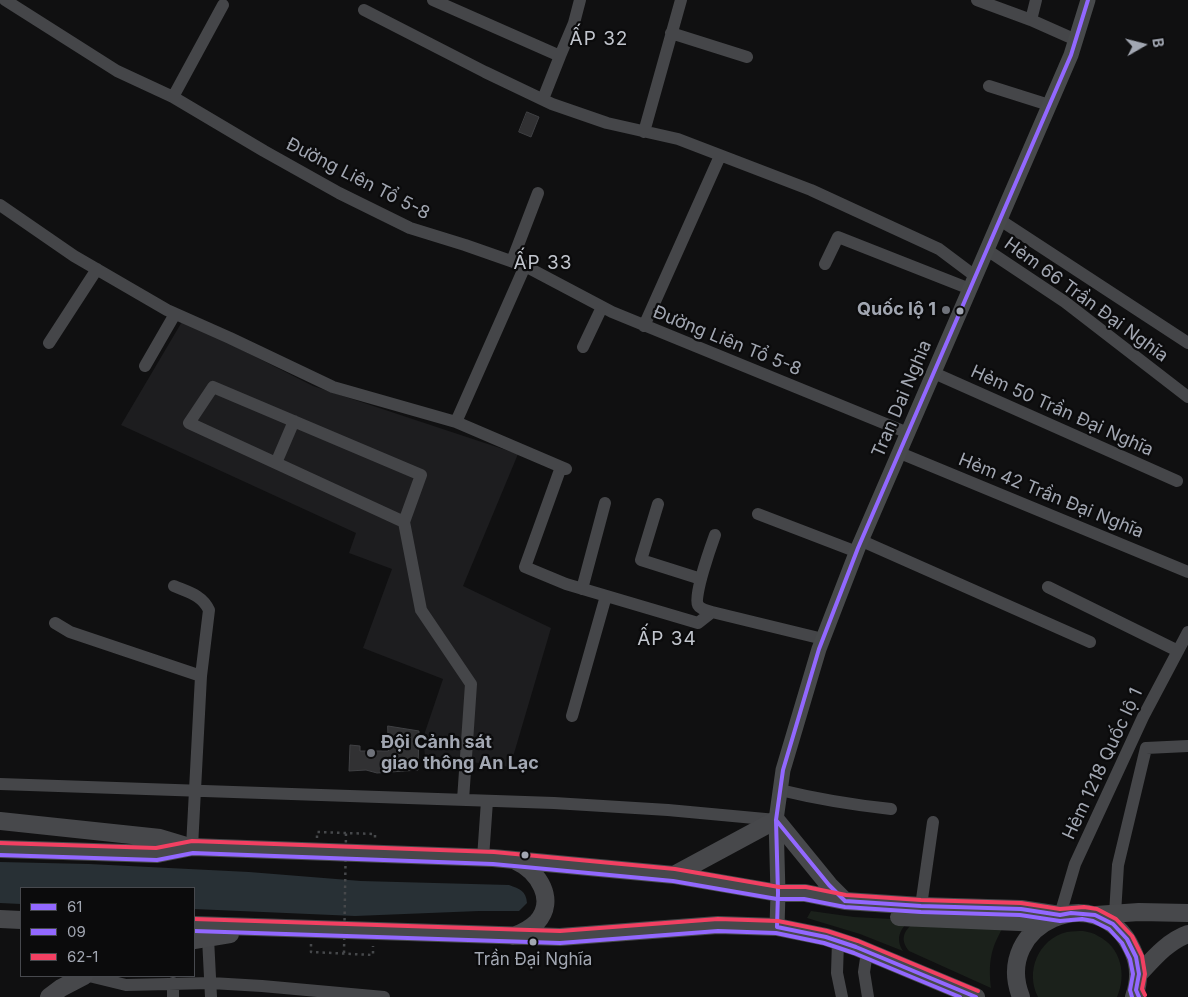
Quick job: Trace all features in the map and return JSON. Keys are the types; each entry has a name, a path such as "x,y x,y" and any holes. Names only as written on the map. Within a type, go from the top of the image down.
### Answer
{"highway":[{"path":"674,875 776,820 828,885 845,902"},
{"path":"0,821 160,838 192,847"},
{"path":"0,849 157,854 192,847 483,858 674,875 778,893 805,893 845,902 1021,909 1060,915"},
{"path":"513,936 524,932 536,923 544,911 546,898 542,885 535,874 526,866 514,860"},
{"path":"778,893 806,905 864,914 928,919 1043,923"},
{"path":"1021,997 1016,970 1020,951 1030,935 1043,923 1071,912 1095,915 1139,912 1188,913"},
{"path":"1095,915 1113,924 1127,939 1136,957 1137,989"},
{"path":"0,919 20,920"},
{"path":"195,925 569,937 718,925 777,927 838,941 976,997"},
{"path":"201,939 266,928"},
{"path":"1137,989 1156,956 1170,944 1188,934"},
{"path":"58,994 83,977"}],"main road":[{"name":"Tran Dai Nghia","path":"776,820 783,770 823,639 859,546 1076,40 1088,0"},
{"path":"776,820 777,927"}],"street":[{"name":"Đường Liên Tổ 5-8","path":"5,0 117,71 173,97 264,151 410,228 525,266 602,307 644,326 908,434"},
{"path":"543,99 574,23 580,0"},
{"path":"644,132 680,0"},
{"path":"977,0 1031,20 1076,40"},
{"path":"1031,20 1036,0"},
{"path":"438,1 560,56"},
{"path":"173,97 223,5"},
{"path":"364,10 485,72 543,99 607,124 678,139 811,190 939,249 972,282"},
{"path":"671,33 747,57"},
{"path":"989,86 1049,105"},
{"path":"644,326 720,156"},
{"path":"512,261 538,193"},
{"path":"0,206 97,269 175,314 333,387 456,422 563,468 525,567 566,584 698,623 712,612"},
{"path":"1000,220 1188,343"},
{"path":"825,264 838,237 972,282"},
{"name":"Hẻm 66 Trần Đại Nghĩa","path":"987,250 1065,302 1188,397"},
{"path":"456,422 525,266"},
{"path":"49,343 97,269"},
{"path":"583,347 602,307"},
{"path":"145,366 175,314"},
{"name":"Hẻm 50 Trần Đại Nghĩa","path":"934,373 1177,481"},
{"path":"404,522 189,423 213,387 421,475 404,522 421,610 471,684 463,800"},
{"path":"276,463 294,421"},
{"name":"Hẻm 42 Trần Đại Nghĩa","path":"900,453 1188,572"},
{"path":"582,589 605,503"},
{"path":"658,504 641,560 701,579"},
{"path":"758,514 859,546 1090,642"},
{"path":"715,535 701,579 697,603 701,608 823,639"},
{"path":"174,586 200,598 206,603 209,610 201,676 192,847"},
{"path":"1048,587 1178,651"},
{"path":"572,716 606,596"},
{"path":"55,623 70,632 201,676"},
{"name":"Hẻm 1218 Quốc lộ 1","path":"1060,915 1075,864 1143,718 1188,632"},
{"path":"1115,914 1118,865 1146,748 1188,746"},
{"path":"0,784 487,801 668,810 776,820"},
{"path":"780,790 851,805 891,809"},
{"path":"483,858 487,801"},
{"path":"921,906 933,822"},
{"path":"201,939 211,983 211,997"},
{"path":"838,941 837,973 842,997"},
{"path":"867,952 864,972 868,997"},
{"path":"93,977 153,991 173,983 211,983 384,997"},
{"path":"173,983 174,997"}],"path":[{"path":"344,954 346,833"},
{"path":"311,930 311,952 373,955 372,932"}],"shaded area":[{"path":"183,320 313,386 518,454 463,586 551,628 510,767 425,756 423,738 443,679 363,648 392,569 349,553 356,533 121,425"},
{"path":"0,862 89,864 249,872 361,881 509,885 522,891 527,903 519,911 355,916 195,909 195,887 20,887 20,904 0,903"},
{"path":"811,911 854,917 910,920 899,938 903,951 860,934 807,918"},
{"path":"914,923 1005,924 996,940 990,962 991,988 909,951 904,943 904,936 907,929"},
{"path":"1083,931 1095,934 1106,941 1117,954 1120,962 1121,980 1117,997 1038,997 1033,977 1034,967 1042,949 1057,936 1067,932"}],"building":[{"path":"527,112 539,117 531,137 519,132"},
{"path":"388,726 419,731 418,770 377,773 366,770 349,771 350,745 360,746 360,751 388,751"}],"transit line":[{"name":"61","path":"976,997 856,947 826,937 777,927 776,820 783,770 819,649 858,548 1071,55 1088,0"},
{"name":"61","path":"776,820 829,885 845,901 921,906 1021,909 1060,915 1071,913 1095,915 1113,924 1127,939 1136,957 1139,974 1136,990 1139,997"},
{"name":"62-1","path":"0,843 156,848 192,841 494,852 675,869 779,887 806,887 846,895 921,900 1021,903 1060,909 1084,907 1097,909 1116,919 1132,936 1142,956 1145,974 1142,989 1145,995"},
{"name":"09","path":"0,855 157,860 193,853 493,864 673,881 777,899 804,899 845,907 921,912 1020,915 1060,921 1082,919 1093,921 1109,929 1122,943 1130,959 1133,974 1130,990 1132,997"},
{"name":"62-1","path":"195,919 560,931 718,919 778,921 827,931 858,941 978,991"},
{"name":"09","path":"195,931 560,943 718,931 776,933 824,943 854,953 960,997"}],"place":[{"name":"Quốc lộ 1","path":"946,310"},
{"name":"Đội Cảnh sát giao thông An Lạc","path":"371,753"},
{"name":"Trần Đại Nghĩa","path":"533,942"}],"district":[{"name":"ẤP 32","path":"599,39"},
{"name":"ẤP 33","path":"543,263"},
{"name":"ẤP 34","path":"667,639"}]}
